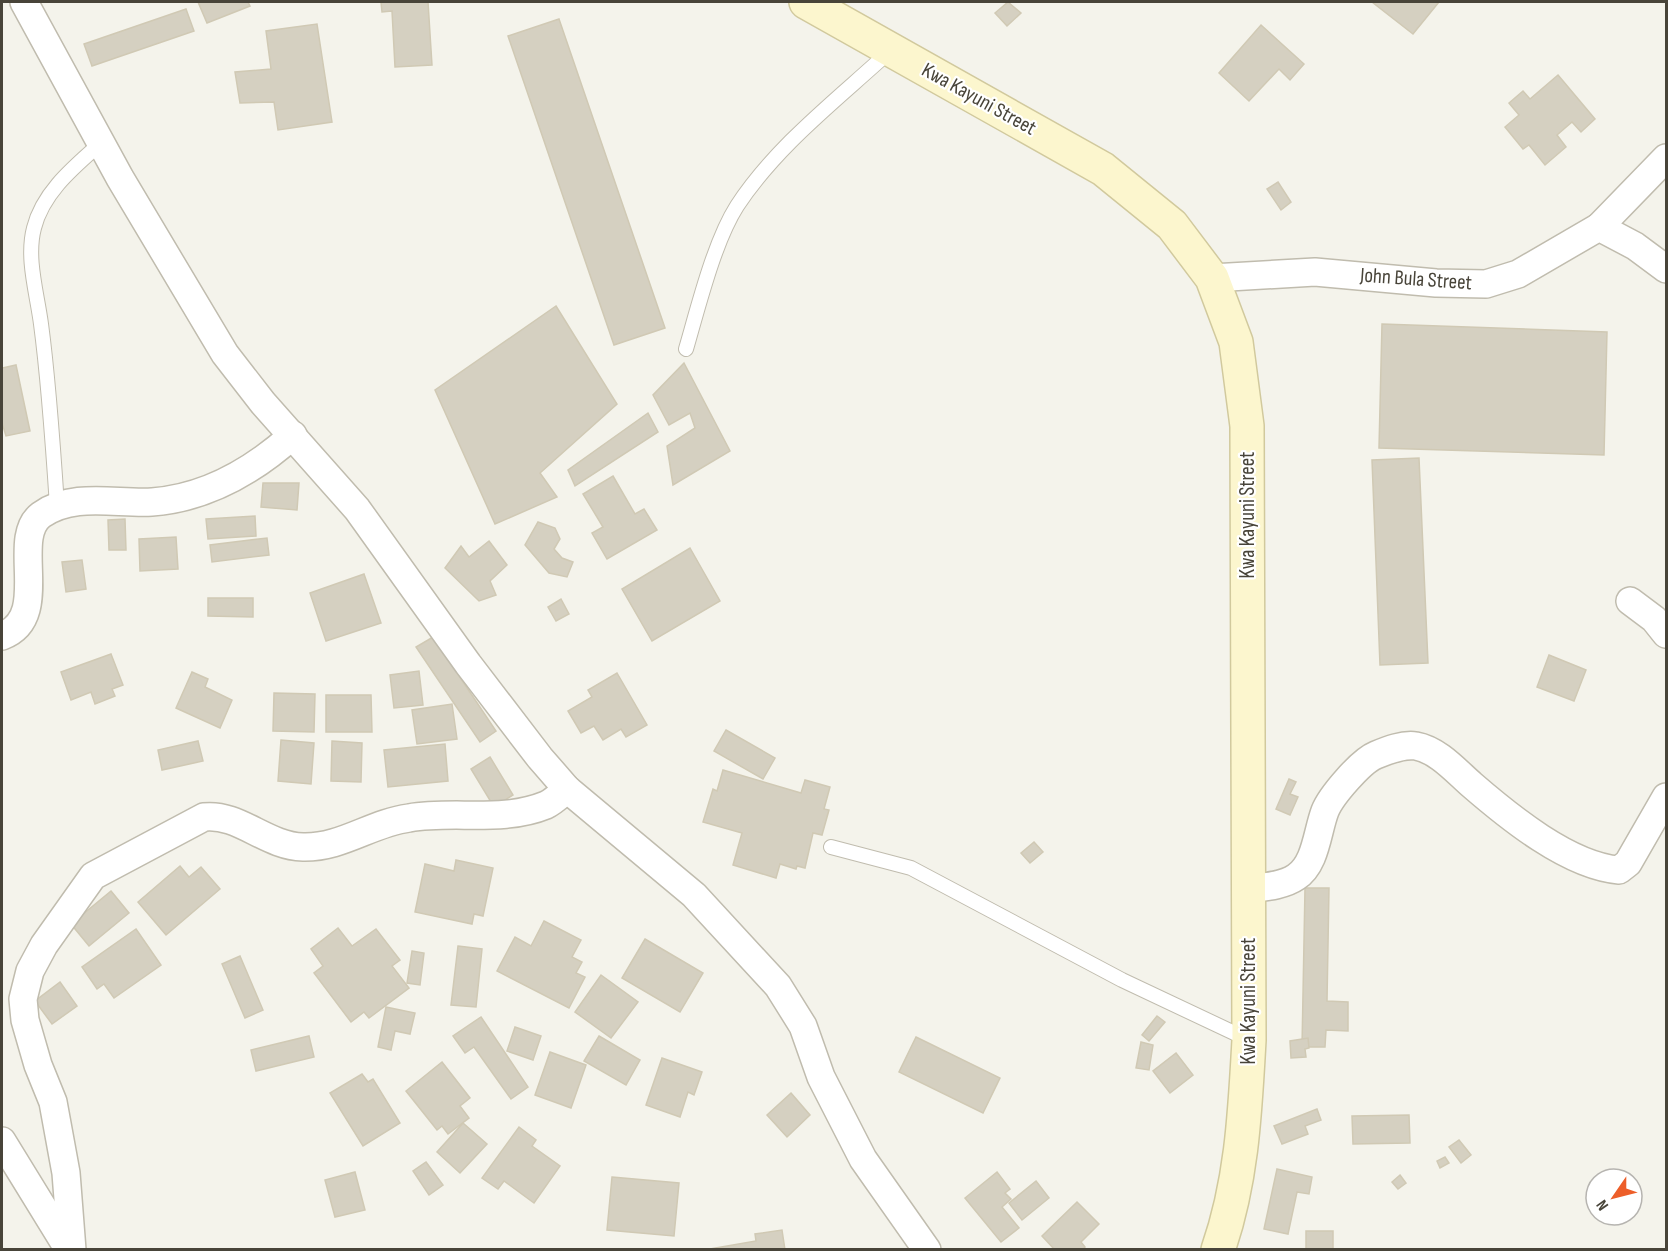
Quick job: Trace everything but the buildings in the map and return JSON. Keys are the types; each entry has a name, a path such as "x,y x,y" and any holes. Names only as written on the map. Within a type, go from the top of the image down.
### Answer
{"street":[{"path":"24,2 101,143 152,228 174,273 225,354 357,509 468,664 540,758 567,789 694,895 777,986 803,1026 821,1077 846,1129 885,1193 927,1250"},
{"name":"Kwa Kayuni Street","path":"807,2 1103,169 1173,225 1212,278 1236,342 1247,426 1249,1040 1244,1140 1228,1220 1218,1250"},
{"name":"John Bula Street","path":"1212,278 1315,272 1436,283 1486,284 1518,274 1599,227 1666,158"},
{"path":"1599,227 1635,246 1666,269"},
{"path":"2,636 9,633 23,617 30,560 27,542 31,529 39,516 57,506 73,501 152,502 187,497 224,483 263,462 293,435"},
{"path":"1630,601 1654,619 1666,634"},
{"path":"1248,889 1277,885 1295,878 1305,870 1325,809 1355,772 1372,756 1392,749 1415,746 1436,754 1486,797 1568,856 1599,868 1619,870 1628,863 1666,797"},
{"path":"71,1250 66,1173 53,1102 31,1042 23,999 30,971 44,945 93,876 204,817 220,815 271,841 301,847 328,846 408,818 474,817 524,811 548,805 567,789"},
{"path":"2,1141 71,1250"}],"lane":[{"path":"686,349 713,261 735,208 763,172 798,135 891,50"},
{"path":"57,506 46,367 32,251 34,229 42,207 57,185 101,143"},
{"path":"831,847 911,868 1122,980 1249,1040"}]}
